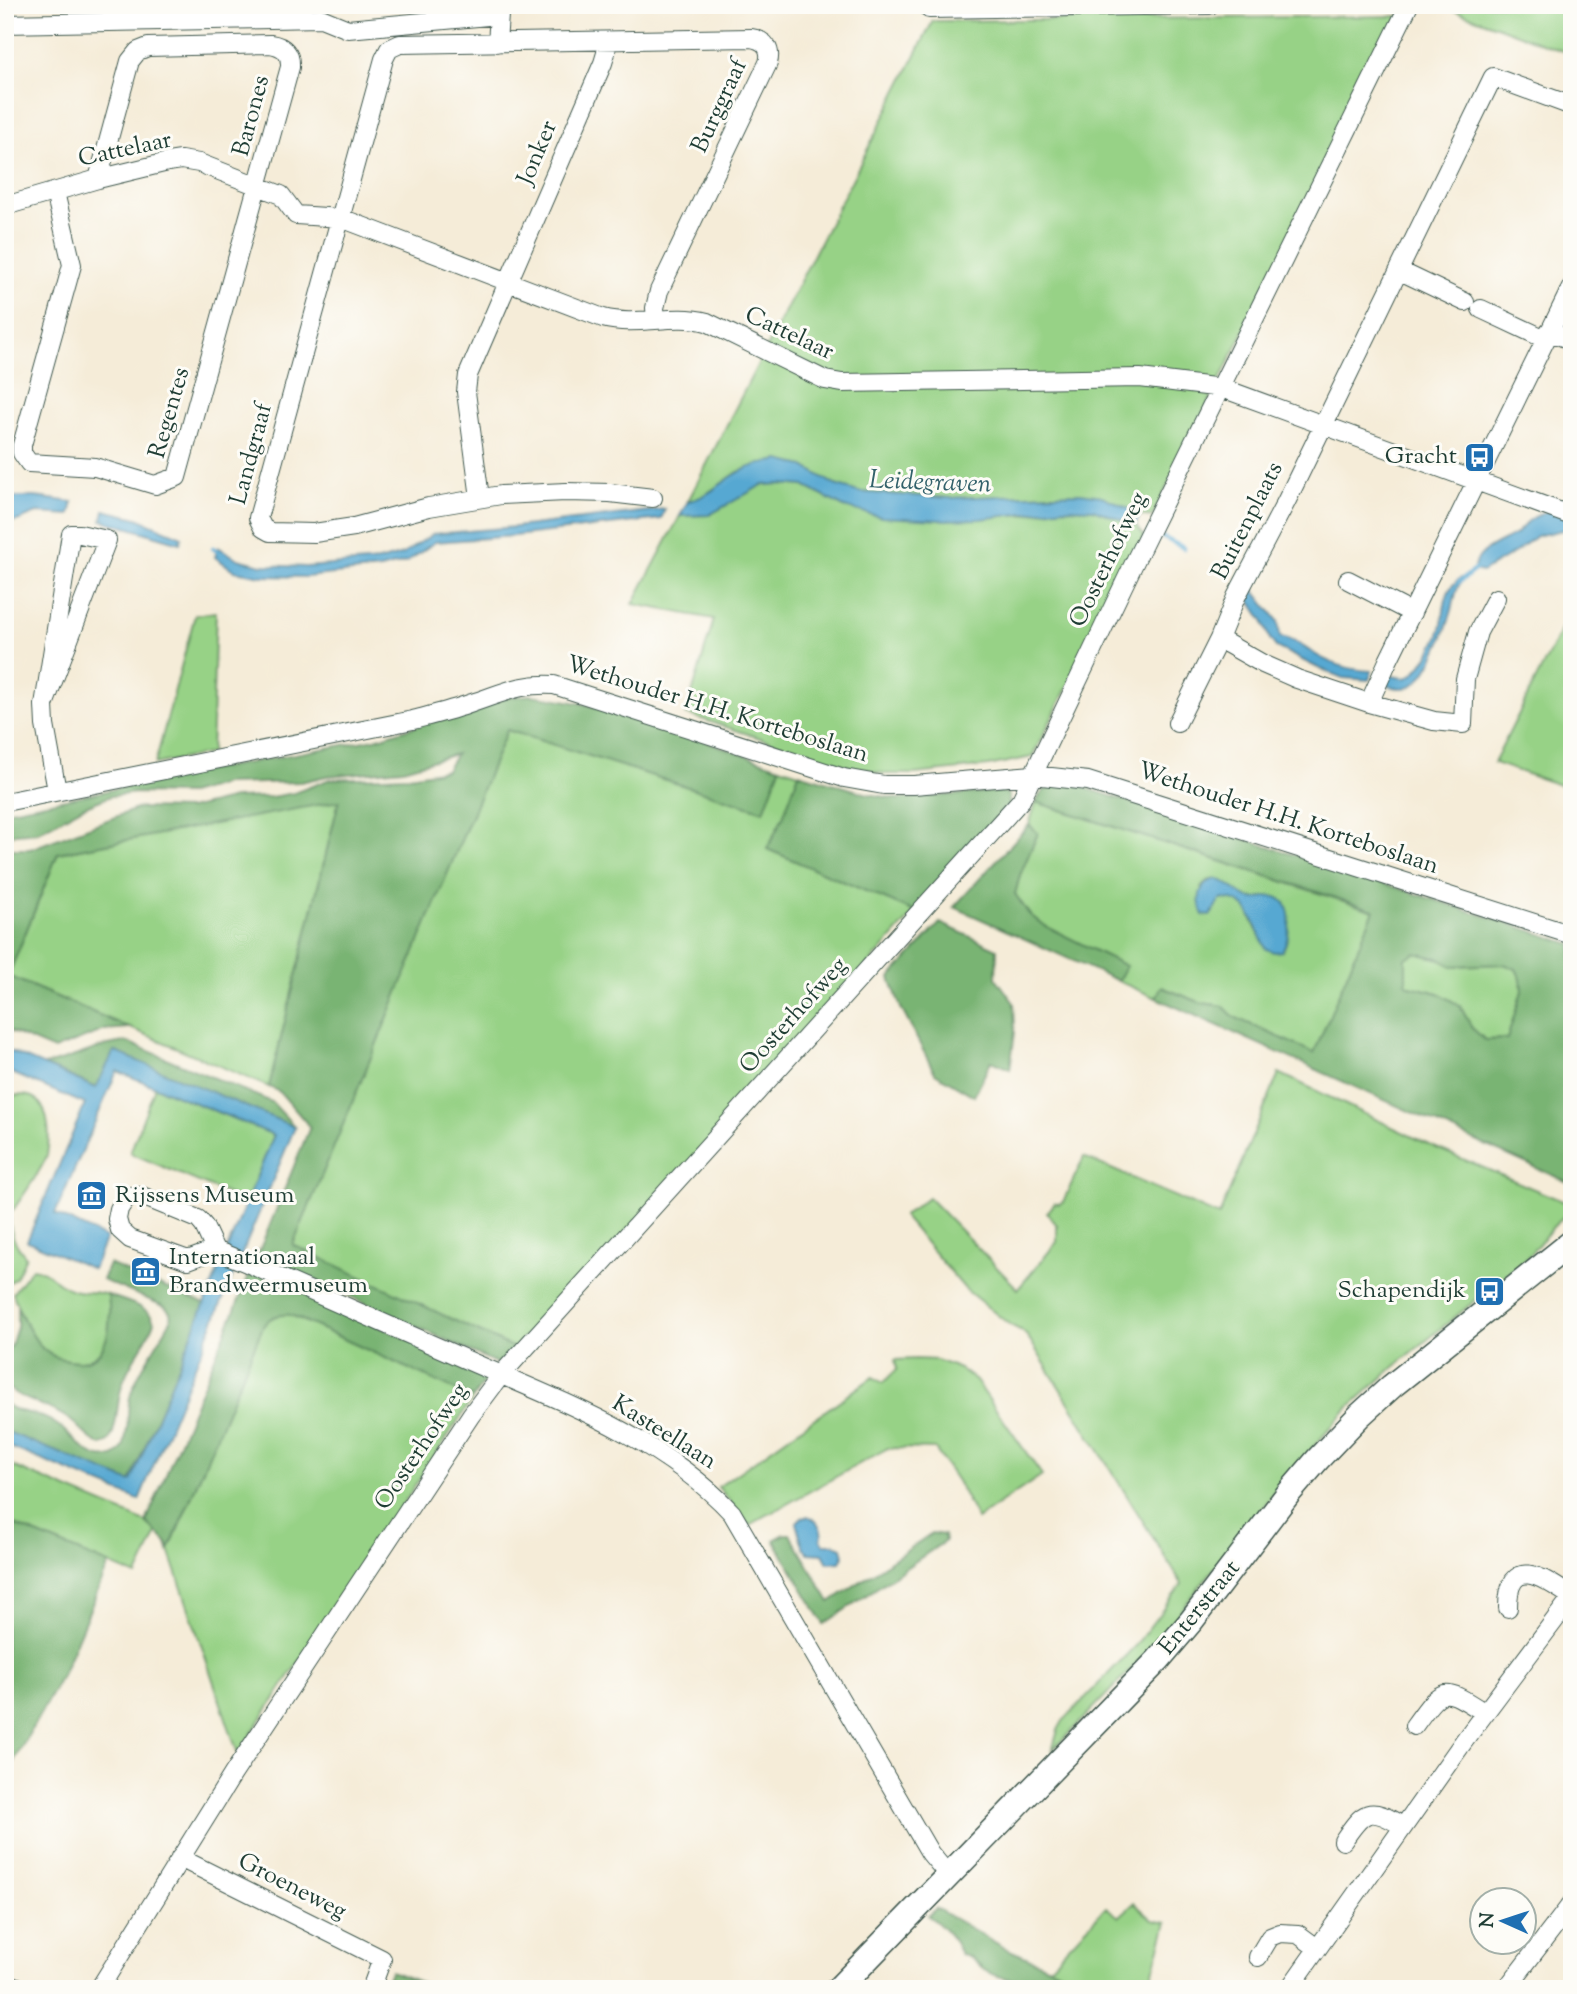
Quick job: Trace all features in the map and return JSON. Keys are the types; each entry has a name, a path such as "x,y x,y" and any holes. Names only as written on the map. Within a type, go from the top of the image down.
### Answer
{"main road":[{"name":"Enterstraat","path":"838,1989 1158,1660 1200,1610 1288,1494 1352,1424 1392,1386 1572,1242"}],"street":[{"path":"929,9 1210,5"},
{"name":"Oosterhofweg","path":"99,1989 233,1774 471,1415 501,1375 1021,800 1409,5"},
{"path":"5,24 156,13 321,18 348,29 499,15 497,43"},
{"name":"Burggraaf","path":"341,218 384,58 387,51 400,44 754,38 762,41 769,51 768,63 659,291 655,308 656,320"},
{"name":"Jonker","path":"509,282 603,63 607,42"},
{"name":"Barones","path":"98,179 130,61 138,51 148,47 270,44 286,51 290,57 290,67 258,187"},
{"path":"1322,426 1493,78 1572,106"},
{"name":"Cattelaar","path":"5,206 168,162 181,160 199,163 281,195 296,215 341,218 607,319 626,322 707,322 825,380 842,383 1140,378 1222,388 1572,516"},
{"name":"Regentes","path":"55,192 72,265 22,453 29,463 95,467 155,485 177,477 258,187"},
{"name":"Landgraaf","path":"341,218 259,510 259,522 264,528 270,532 328,532 429,507 523,493 610,493 653,498"},
{"path":"1400,271 1473,306 1547,335 1572,341"},
{"path":"480,498 466,392 467,382 470,368 509,282"},
{"path":"1369,703 1572,286"},
{"name":"Buitenplaats","path":"1177,723 1219,639 1236,597 1322,426"},
{"path":"44,705 107,540 71,534 44,705 58,791"},
{"path":"1348,580 1412,613"},
{"path":"1219,639 1297,679 1434,721 1463,724 1465,679 1478,632 1496,598"},
{"name":"Wethouder H.H. Korteboslaan","path":"5,802 413,720 525,685 554,685 844,778 884,785 1033,775 1088,781 1572,935"},
{"path":"130,1196 142,1196 198,1219 215,1250 188,1260 130,1239 120,1230 117,1219 119,1209 130,1196"},
{"name":"Kasteellaan","path":"215,1250 598,1419 656,1450 713,1493 732,1513 930,1853 949,1876"},
{"path":"1289,1989 1402,1826 1572,1597 1541,1578 1527,1573 1518,1577 1508,1591 1508,1608"},
{"path":"1414,1726 1439,1695 1452,1693 1485,1713"},
{"path":"1343,1841 1359,1818 1369,1814 1384,1815 1402,1826"},
{"name":"Groeneweg","path":"180,1858 382,1959 371,1989"},
{"path":"1506,1989 1568,1915"},
{"path":"1258,1957 1270,1937 1280,1933 1298,1934 1317,1948"},
{"path":"5,1982 22,1989"}],"green space":[{"path":"1440,5 1572,5 1572,54 1560,50"},
{"path":"1400,16 1152,517 1139,515 1080,493 949,498 858,492 835,485 804,466 757,465 738,472 699,499 688,501 933,21"},
{"path":"762,485 804,486 844,507 1022,515 1064,508 1093,509 1136,525 1144,536 1032,757 988,766 915,774 887,774 853,768 686,714 714,619 633,604 680,516 709,515"},
{"path":"1572,608 1572,789 1494,763"},
{"path":"216,612 211,753 155,764 195,615"},
{"path":"531,695 626,715 780,767 764,811 507,730 293,1245 514,1348 498,1364 258,1254 310,1127 280,1092 269,1087 339,801 58,853 8,976 129,1028 105,1030 54,1050 5,1029 5,849 30,849 139,808 189,809 234,798 294,793 330,779 409,776 446,770 456,754 403,769 327,776 301,782 225,784 189,794 136,793 111,796 83,807 38,832 5,835 5,811 375,739 509,697"},
{"path":"507,730 764,811 780,767 799,773 783,817 767,849 915,912 665,1194 514,1348 292,1246"},
{"path":"799,773 868,794 898,799 1002,791 1009,795 1009,804 915,912 767,849 783,817"},
{"path":"1057,783 1073,784 1572,944 1572,1184 1156,998 1161,987 1202,1003 1223,1006 1234,1017 1314,1053 1374,910 1036,802 1047,788","holes":["1415,953 1437,958 1452,966 1504,964 1516,969 1521,979 1522,991 1507,1039 1485,1040 1472,1028 1460,1006 1439,993 1406,983 1406,958"]},
{"path":"339,800 269,1087 8,976 58,853"},
{"path":"1036,802 1374,911 1314,1054 1234,1017 1223,1006 1202,1003 1162,987 1156,998 1118,981 1125,966 1043,925 1029,914 1015,894 1038,833 1029,825","holes":["1216,879 1246,897 1255,899 1268,896 1289,913 1286,943 1282,951 1261,937 1247,909 1238,901 1221,899 1215,904 1201,888 1207,881"]},
{"path":"1029,825 1038,833 1015,894 1029,914 1043,925 1126,966 1118,981 954,907"},
{"path":"940,923 997,949 996,978 1014,1003 1015,1032 1010,1069 991,1061 974,1096 935,1073 901,1008 890,978"},
{"path":"1415,953 1437,958 1453,966 1504,964 1516,969 1521,979 1522,991 1507,1039 1485,1040 1472,1028 1460,1006 1439,993 1406,983 1406,958"},
{"path":"127,1042 272,1102 295,1127 114,1051 97,1088 44,1065"},
{"path":"1279,1073 1434,1147 1572,1205 1572,1208 1527,1258 1349,1407 1292,1471 1146,1654 1052,1751 1063,1721 1135,1646 1182,1584 1028,1337 965,1289 903,1216 928,1197 1018,1289 1057,1242 1057,1225 1047,1213 1055,1203 1063,1202 1084,1157 1219,1216"},
{"path":"155,1087 274,1135 246,1202 130,1153"},
{"path":"17,1095 33,1098 42,1106 47,1119 49,1142 41,1167 11,1213 13,1237 26,1257 16,1278 5,1285 5,1097"},
{"path":"109,1264 205,1304 130,1482 5,1431 5,1403 13,1409 35,1414 59,1426 83,1448 97,1456 113,1456 121,1450 134,1387 171,1320 170,1312 164,1306 102,1280"},
{"path":"32,1268 73,1290 108,1295 108,1331 100,1351 93,1357 83,1361 59,1358 44,1350 35,1339 13,1293"},
{"path":"251,1271 489,1374 473,1398 291,1315 272,1318 263,1326 169,1550 167,1543 146,1522"},
{"path":"108,1295 142,1308 154,1322 122,1385 112,1436 108,1443 101,1445 54,1410 20,1396 5,1385 5,1354 11,1346 17,1327 17,1308 36,1341 49,1354 83,1361 93,1357 100,1351 108,1331"},
{"path":"280,1314 291,1315 473,1398 238,1754 169,1550 263,1326 270,1318"},
{"path":"895,1360 937,1360 960,1369 976,1381 1042,1475 977,1519 957,1481 935,1449 888,1448 749,1525 718,1487 873,1377 883,1383 897,1369"},
{"path":"5,1463 146,1522 157,1533 137,1576 5,1521"},
{"path":"5,1521 109,1564 62,1675 5,1777"},
{"path":"932,1533 944,1535 945,1541 824,1624 774,1540 790,1534 830,1602"},
{"path":"1134,1903 1153,1920 1167,1923 1148,1989 1100,1989 1049,1967 1106,1907 1119,1917"},
{"path":"936,1908 1005,1948 1100,1989 1030,1989 1019,1982 990,1973 971,1958 961,1954 947,1932 928,1916"},
{"path":"390,1971 439,1989 383,1989"}],"water":[{"path":"779,460 804,466 835,485 858,492 949,498 1080,493 1102,496 1140,514 1136,525 1093,509 1064,508 981,519 881,517 844,507 804,486 780,484 762,485 709,515 680,516 688,501 707,494 746,469"},
{"path":"5,497 35,497 73,502 70,515 37,513 17,521 5,522"},
{"path":"1572,503 1572,528 1536,536 1482,572 1474,570 1479,557 1514,535 1530,520"},
{"path":"665,509 661,519 435,542 407,562 380,569 306,577 262,576 235,571 215,557 218,547 238,559 262,565 306,567 379,561 403,554 433,534"},
{"path":"104,510 137,518 182,537 180,543 102,520"},
{"path":"1461,578 1441,640 1425,673 1408,687 1384,685 1388,675 1405,678 1422,665 1439,634 1448,594 1455,582"},
{"path":"1251,586 1278,621 1280,637 1296,642 1332,663 1372,671 1369,680 1343,678 1276,647 1246,595"},
{"path":"1216,879 1249,898 1272,896 1282,900 1290,921 1282,951 1266,949 1251,915 1239,903 1221,899 1210,916 1203,915 1200,892 1206,884"},
{"path":"5,1049 96,1088 114,1051 295,1127 139,1500 5,1445 5,1431 131,1482 274,1135 117,1071 55,1214 106,1238 93,1269 27,1241 85,1104 5,1070"},
{"path":"807,1516 819,1525 824,1544 842,1548 844,1555 840,1562 828,1563 823,1554 808,1553 804,1549 796,1523"}],"waterway":[{"name":"Leidegraven","path":"1162,537 1184,548"},
{"name":"Leidegraven","path":"213,548 221,554"},
{"name":"Leidegraven","path":"1459,582 1477,568"}],"place":[{"name":"Gracht","path":"1480,457"},
{"name":"Rijssens Museum","path":"92,1196"},
{"name":"Internationaal Brandweermuseum","path":"146,1272"},
{"name":"Schapendijk","path":"1489,1291"}]}
